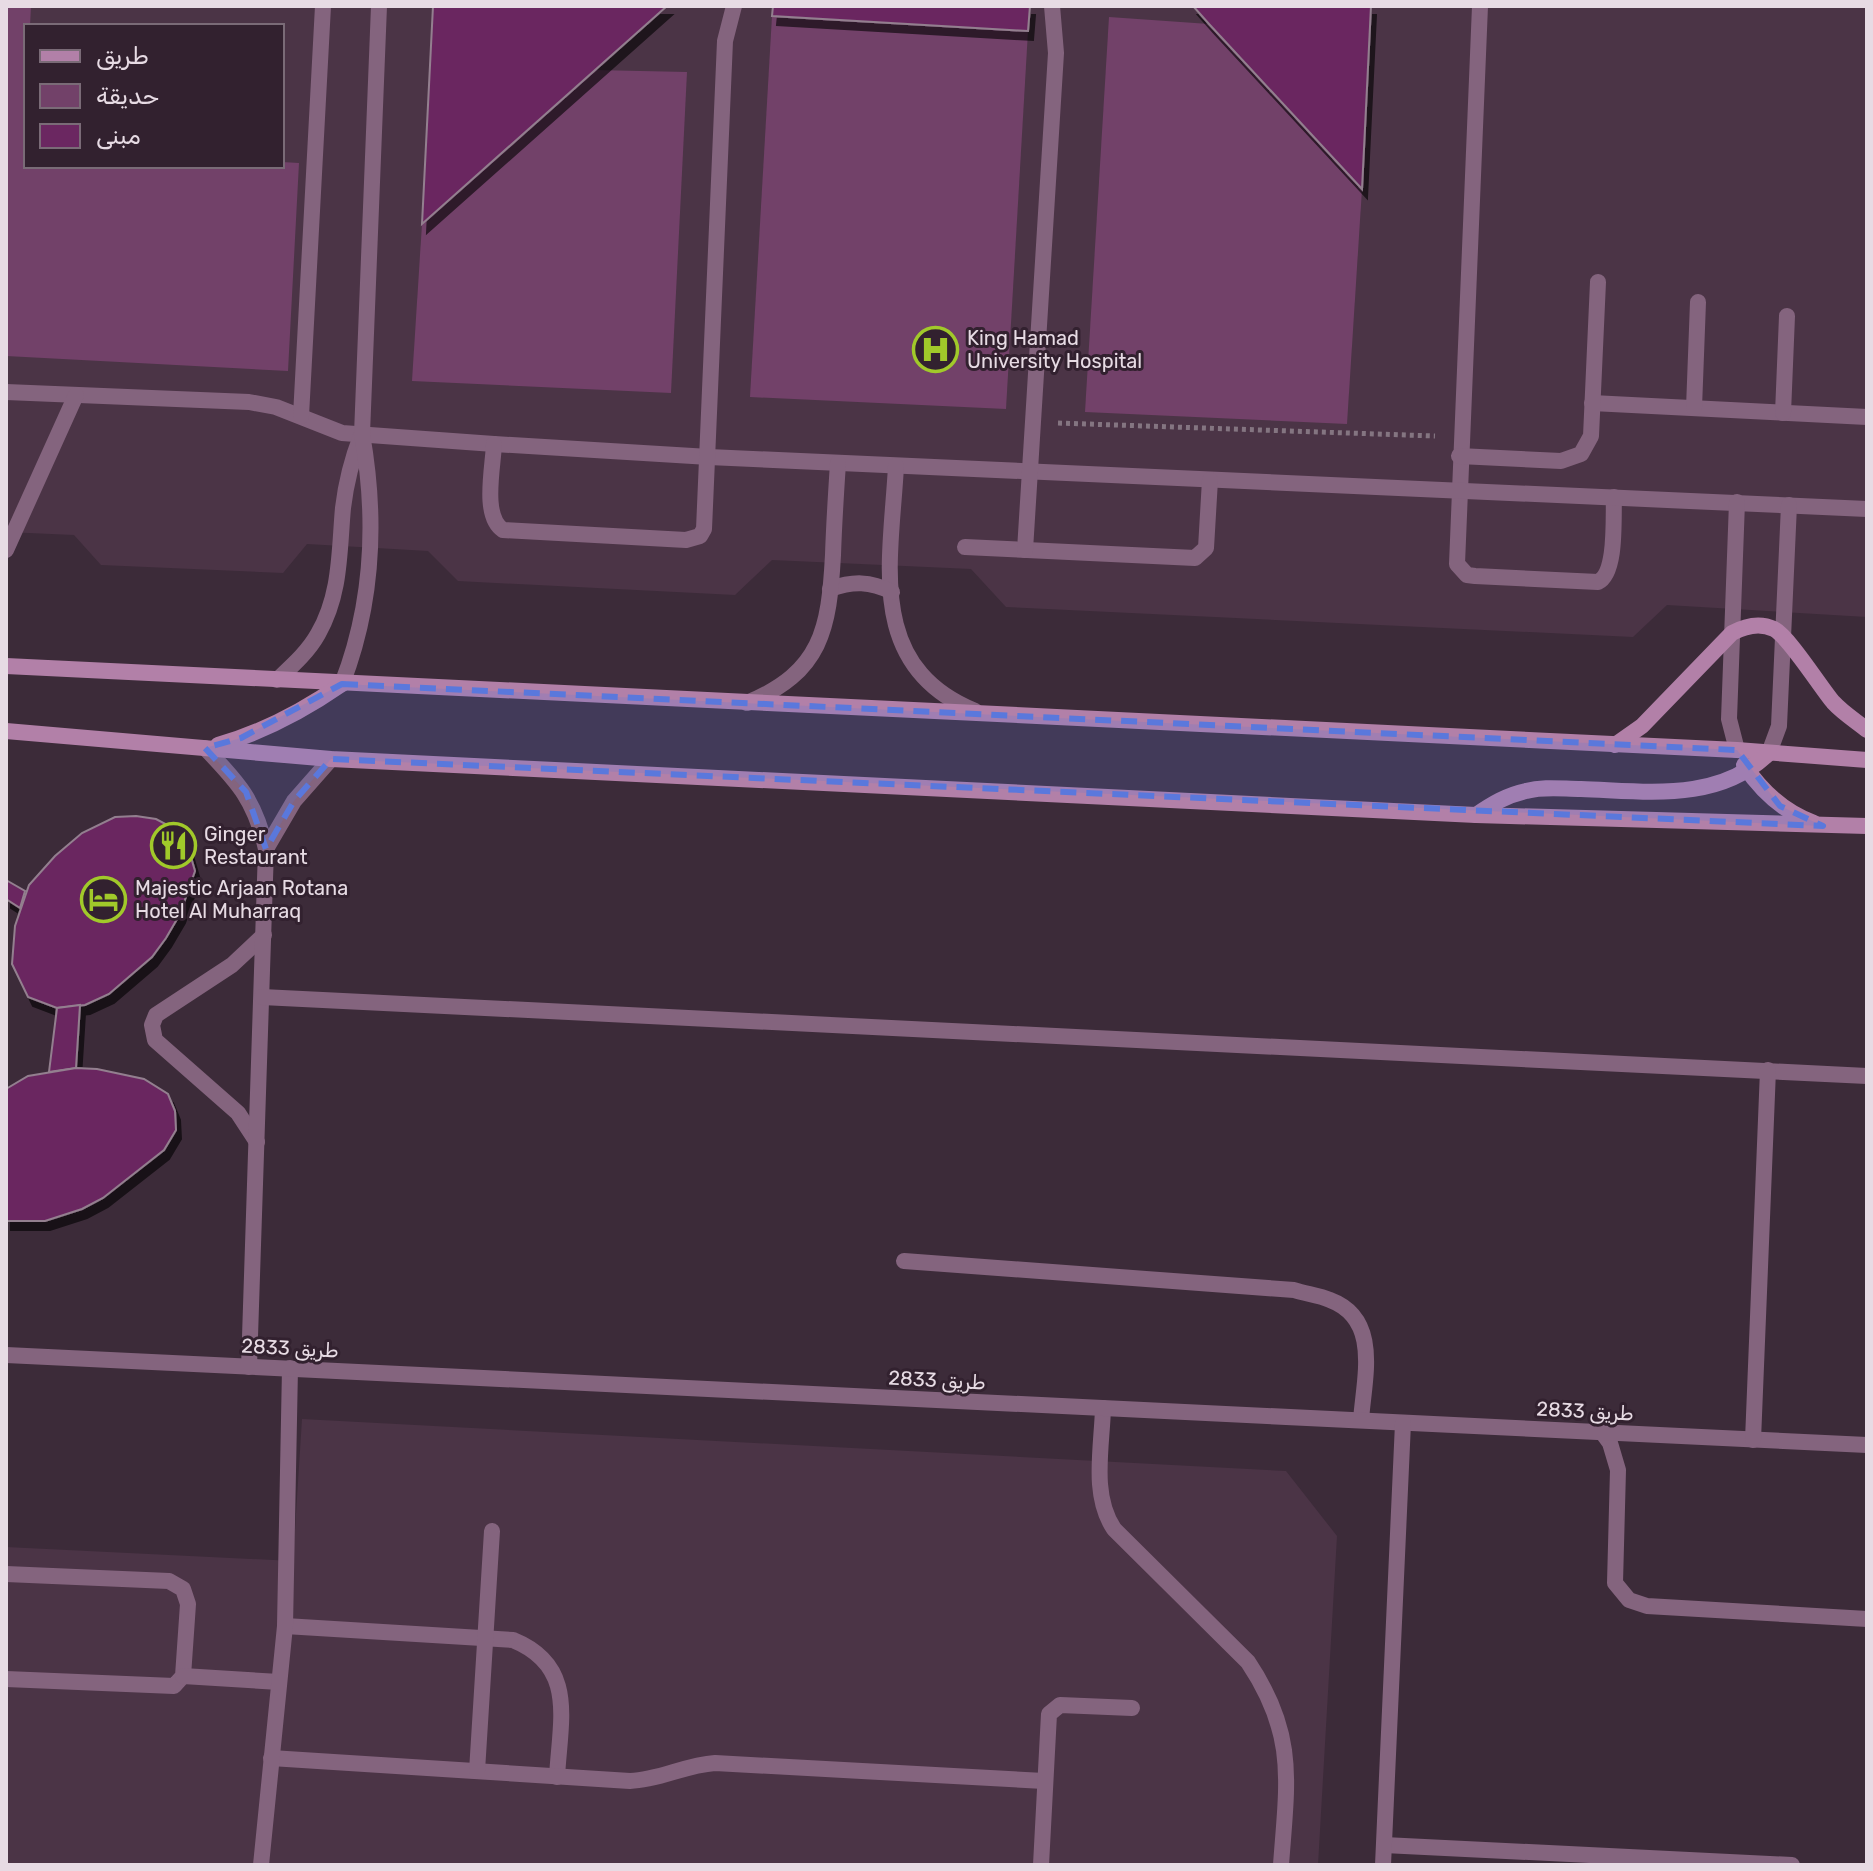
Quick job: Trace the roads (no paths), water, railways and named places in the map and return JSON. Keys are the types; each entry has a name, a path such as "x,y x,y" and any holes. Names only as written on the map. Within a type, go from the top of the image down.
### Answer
{"street":[{"path":"301,416 323,6"},
{"path":"205,748 277,724 311,706 342,684 355,651 369,582 369,489 362,434 379,6"},
{"path":"494,444 492,517 503,530 693,539 700,536 706,522 725,41 734,6"},
{"path":"1025,550 1056,53 1052,6"},
{"path":"1480,6 1455,557 1461,570 1475,576 1591,582 1604,579 1610,568 1614,497"},
{"path":"1459,456 1561,461 1581,454 1591,436 1598,282"},
{"path":"1694,408 1698,302"},
{"path":"1783,413 1787,316"},
{"path":"6,392 249,402 276,407 342,433 494,444 896,466 1867,509"},
{"path":"6,550 76,395"},
{"path":"1592,403 1867,417"},
{"path":"277,680 309,647 331,606 339,576 346,489 362,434"},
{"path":"747,703 771,694 792,678 809,659 822,637 829,612 838,463"},
{"path":"896,466 892,615 899,641 913,666 932,686 955,703 980,714"},
{"path":"965,547 1195,558 1206,548 1210,480"},
{"path":"1737,502 1729,719 1737,750 1748,771 1780,806 1823,826"},
{"path":"1476,815 1509,796 1527,790 1697,790 1748,771 1769,753 1779,726 1789,505"},
{"path":"830,589 845,583 861,582 877,584 892,592"},
{"path":"1615,745 1642,726 1732,633 1758,625 1772,628 1784,636 1835,705 1867,730"},
{"path":"6,666 1737,750 1867,760"},
{"path":"6,731 331,759 1476,815 1867,826"},
{"path":"205,748 246,792 259,820 266,849 249,1367"},
{"path":"266,849 294,801 331,759"},
{"path":"257,1142 238,1113 155,1040 152,1025 156,1015 232,965 264,935"},
{"path":"262,997 1867,1076"},
{"path":"1753,1440 1768,1070"},
{"path":"904,1261 1294,1290 1332,1300 1354,1315 1367,1342 1361,1420"},
{"name":"طريق 2833","path":"6,1355 1867,1445"},
{"path":"261,1865 285,1626 290,1368"},
{"path":"1103,1408 1100,1495 1107,1518 1114,1529 1248,1662 1265,1687 1277,1713 1285,1742 1288,1772 1281,1865"},
{"path":"1383,1865 1403,1423"},
{"path":"1602,1432 1610,1443 1618,1470 1615,1583 1629,1600 1647,1606 1867,1619"},
{"path":"477,1771 492,1531"},
{"path":"6,1574 177,1584 183,1589 188,1604 183,1676 174,1686 6,1679"},
{"path":"285,1626 486,1637 513,1640 529,1646 543,1657 560,1687 557,1777"},
{"path":"183,1676 279,1682"},
{"path":"1041,1865 1048,1721 1054,1708 1067,1704 1132,1708"},
{"path":"271,1758 645,1781 686,1767 715,1763 1044,1781"},
{"path":"1384,1845 1792,1865"}],"place":[{"name":"King Hamad University Hospital","path":"936,349"},
{"name":"Ginger Restaurant","path":"173,846"},
{"name":"Majestic Arjaan Rotana Hotel Al Muharraq","path":"104,900"}]}
